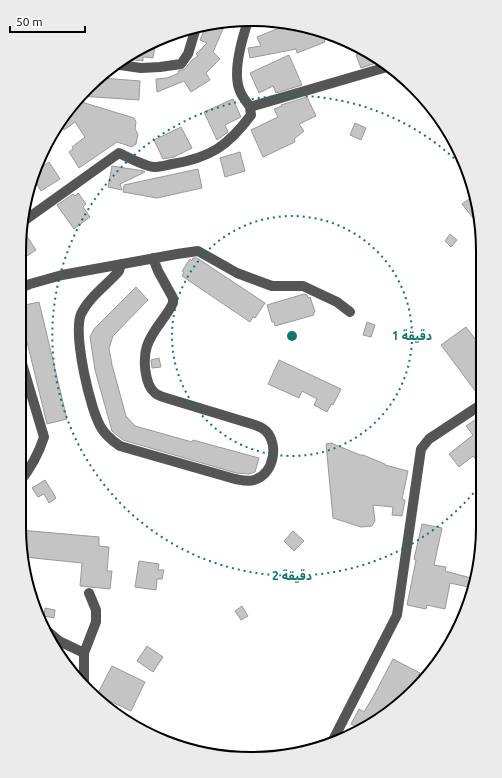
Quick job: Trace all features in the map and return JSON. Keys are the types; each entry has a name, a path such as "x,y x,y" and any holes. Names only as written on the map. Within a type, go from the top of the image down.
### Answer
{"street":[{"path":"29,218 119,153 153,167 206,156 228,142 240,130 251,115 250,107 239,90 237,70 240,45 246,26"},
{"path":"124,66 141,68 181,64 188,54 194,34"},
{"path":"250,107 381,68"},
{"path":"26,286 62,275 198,251 237,273 272,286 303,286 337,302 350,312"},
{"path":"121,264 119,271 88,303 79,324 80,350 95,417 102,430 111,440 120,446 235,479 248,481 254,480 271,466 273,458 273,448 266,431 255,424 163,397 155,393 149,385 146,376 145,360 147,346 173,303 173,298 158,271 153,258"},
{"path":"26,377 44,437 41,447 26,472"},
{"path":"335,736 397,615 421,450 429,438 476,408"},
{"path":"84,677 84,653 96,622 96,610 89,593"},
{"path":"55,638 84,653"}],"building":[{"path":"223,28 213,52 220,59 206,73 210,80 191,92 184,81 157,92 156,79 167,78 179,73 178,71 185,69 192,60 198,56 196,54 207,43 200,40 204,31"},
{"path":"279,28 295,30 323,38 325,42 297,53 296,49 250,58 248,48 261,46 257,37"},
{"path":"155,47 153,58 143,57 143,61 133,60"},
{"path":"360,54 375,63 361,68 356,55"},
{"path":"289,55 302,85 276,93 273,86 259,93 250,73"},
{"path":"107,78 140,81 139,100 88,97"},
{"path":"307,97 316,116 299,124 304,131 294,139 295,142 263,157 251,130 278,117 274,109 282,106 281,105"},
{"path":"233,99 241,117 225,125 228,132 217,140 204,112"},
{"path":"83,102 134,118 136,122 135,129 138,134 136,144 132,147 117,142 79,168 69,152 73,149 72,147 85,137 75,122 64,130 63,128 72,114"},
{"path":"355,123 366,128 361,140 350,135"},
{"path":"181,127 192,148 174,157 163,159 154,140"},
{"path":"240,152 245,171 225,177 220,158"},
{"path":"49,162 60,179 41,191 37,184 42,167"},
{"path":"112,166 145,172 120,184 122,190 108,187"},
{"path":"198,169 202,188 157,198 123,192 124,185"},
{"path":"78,193 86,204 83,207 90,217 74,229 57,205 73,194 75,196"},
{"path":"470,199 474,219 462,204"},
{"path":"450,234 457,240 451,247 445,241"},
{"path":"26,235 36,250 26,257"},
{"path":"193,258 197,258 265,303 255,318 253,317 250,322 182,276 184,272 182,271 190,259 192,261"},
{"path":"136,287 148,300 113,336 109,348 112,365 126,416 135,426 192,442 193,440 259,458 255,472 249,474 236,473 123,440 112,431 95,370 90,337 94,329"},
{"path":"304,294 307,295 308,298 310,297 315,312 313,313 314,315 275,326 274,322 272,322 267,305"},
{"path":"39,302 67,419 47,424 26,338 26,305"},
{"path":"367,322 375,325 371,337 363,335"},
{"path":"466,327 476,340 476,392 441,345"},
{"path":"159,358 161,367 152,368 151,360"},
{"path":"279,360 341,389 333,405 331,404 327,412 314,405 317,399 302,391 299,398 268,384"},
{"path":"476,419 476,460 473,456 459,467 449,454 473,435 466,426"},
{"path":"331,443 385,465 408,471 402,499 405,500 402,516 392,515 393,507 373,505 375,521 372,526 361,527 333,518 326,444"},
{"path":"45,480 56,498 49,503 44,494 38,497 32,488"},
{"path":"422,524 442,528 434,565 446,567 445,571 470,578 467,587 450,583 445,609 427,605 426,609 407,605 416,560 414,559"},
{"path":"26,531 99,537 99,546 109,547 107,571 112,571 110,589 80,586 82,563 28,557"},
{"path":"293,531 304,541 294,551 284,541"},
{"path":"139,561 159,564 158,570 164,570 162,579 157,579 156,590 135,587"},
{"path":"242,606 248,616 241,620 235,611"},
{"path":"45,608 55,610 54,618 44,615"},
{"path":"147,646 163,657 153,672 137,661"},
{"path":"393,659 420,673 410,686 388,706 356,727 351,724 359,709 364,712"},
{"path":"112,666 145,682 131,711 107,700 99,692"}]}
